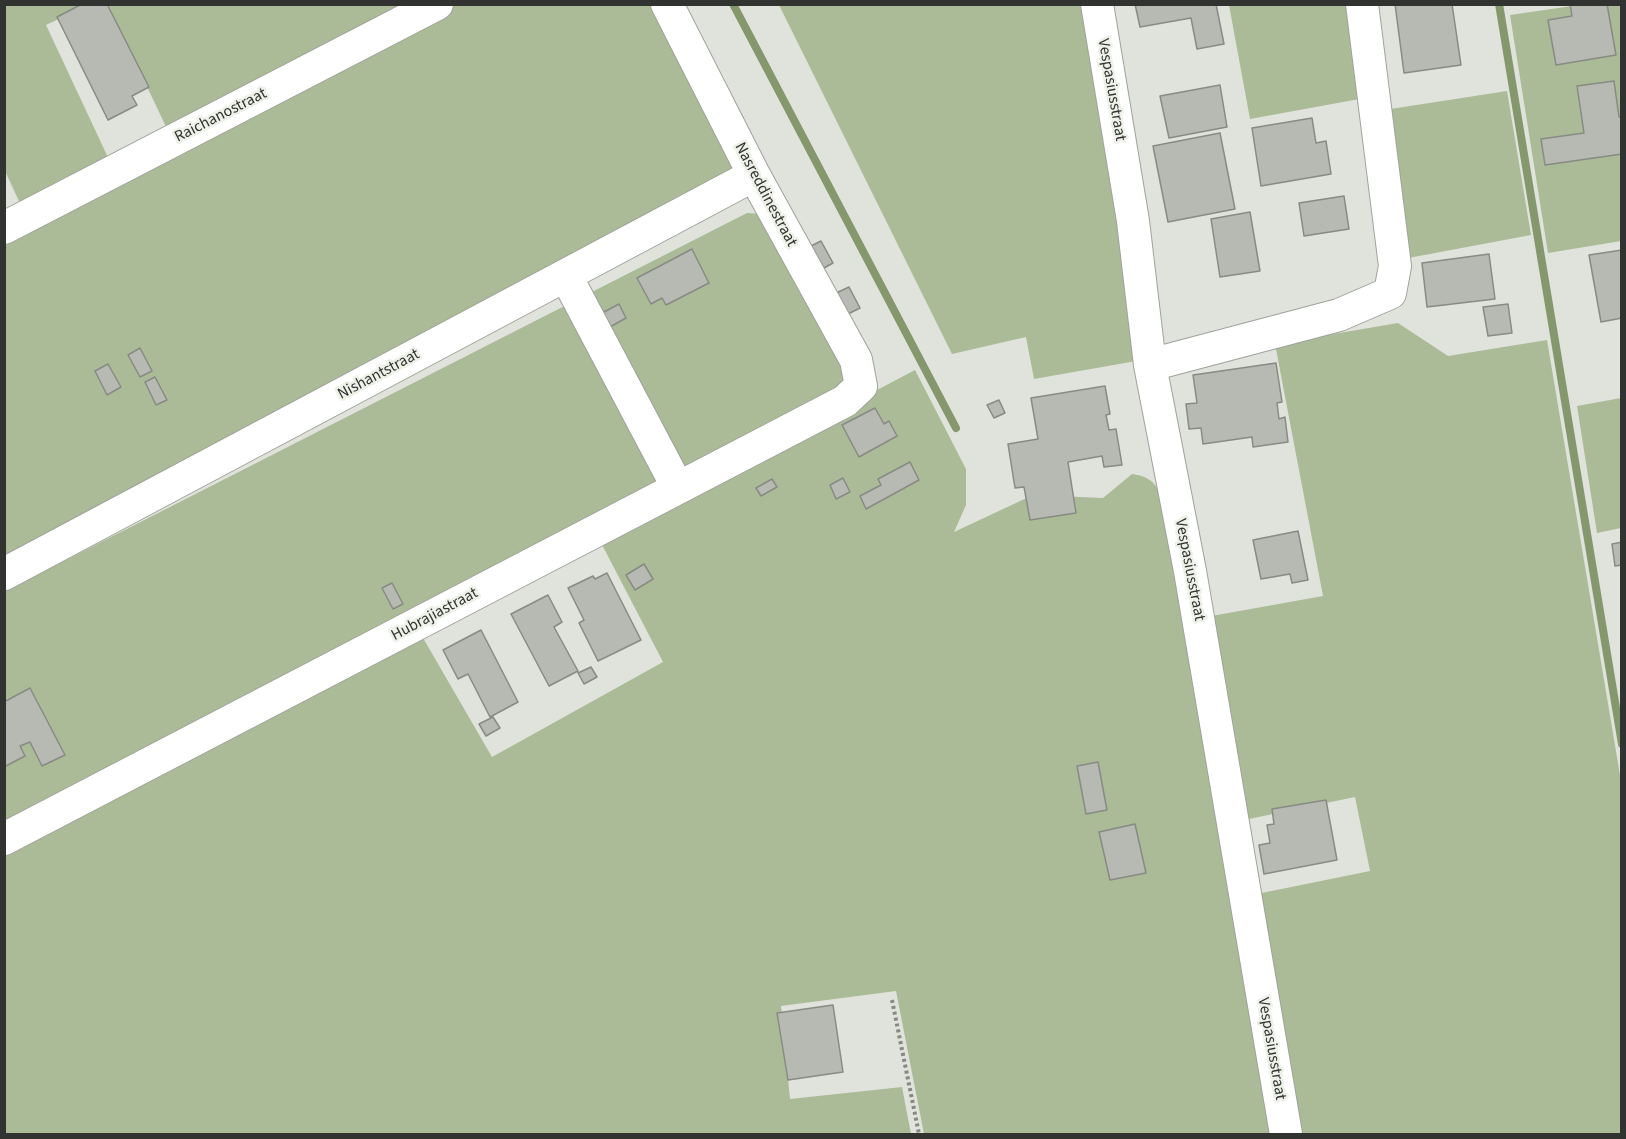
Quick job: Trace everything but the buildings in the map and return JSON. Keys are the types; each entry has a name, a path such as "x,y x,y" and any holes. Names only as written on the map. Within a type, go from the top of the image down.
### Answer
{"street":[{"name":"Raichanostraat","path":"4,228 437,4"},
{"name":"Nasreddinestraat","path":"667,4 754,175 856,360 861,386"},
{"name":"Vespasiusstraat","path":"1097,4 1133,221 1150,365 1190,571 1286,1134"},
{"path":"1150,365 1339,315 1390,293 1395,266 1362,4"},
{"name":"Nishantstraat","path":"4,574 754,175"},
{"path":"566,276 678,488"},
{"name":"Hubrajiastraat","path":"4,839 845,401 861,386"}],"path":[{"path":"892,1000 918,1134"}],"green space":[{"path":"5,5 88,5 46,25 112,166 24,212 5,171"},
{"path":"108,5 419,5 170,135"},
{"path":"456,5 654,5 737,163 738,182 5,566 5,239"},
{"path":"779,5 1087,5 1142,360 1034,379 1026,337 952,354"},
{"path":"1229,5 1356,5 1365,98 1250,119"},
{"path":"1579,5 1621,5 1621,241 1548,253 1510,15"},
{"path":"1507,91 1531,235 1403,259 1384,110"},
{"path":"747,213 763,214 849,381 5,826 5,591"},
{"path":"1398,323 1448,356 1547,340 1621,781 1621,1134 1293,1134 1247,896 1370,871 1355,797 1240,819 1206,617 1323,596 1275,344"},
{"path":"915,370 966,469 966,505 954,532 1033,495 1103,498 1132,474 1151,481 1159,490 1168,509 1274,1134 924,1134 896,991 781,1006 790,1099 902,1087 911,1134 5,1134 5,849 419,631 492,757 663,662 598,537"},
{"path":"1621,398 1621,528 1597,533 1577,406"}],"waterway":[{"path":"733,4 956,428"},
{"path":"1499,4 1622,744"}]}
